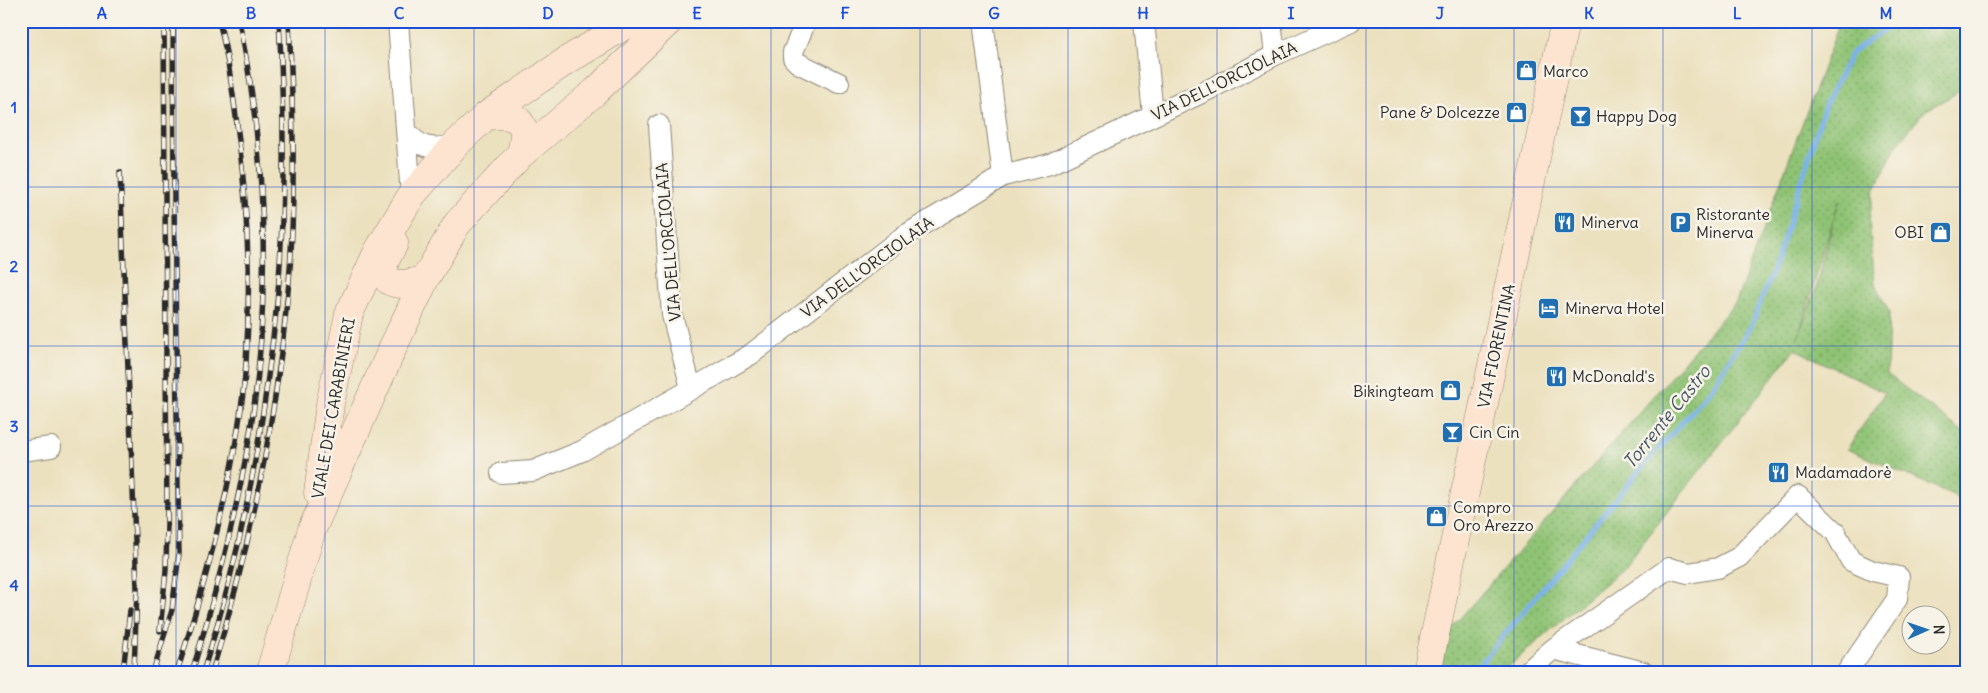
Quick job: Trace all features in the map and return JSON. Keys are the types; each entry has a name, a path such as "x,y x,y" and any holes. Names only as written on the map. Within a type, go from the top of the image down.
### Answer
{"main road":[{"name":"VIALE DEI CARABINIERI","path":"312,530 330,404 349,314 378,251 408,202 456,144 486,116 566,61 632,21"},
{"name":"VIALE DEI CARABINIERI","path":"270,672 312,530 355,429 425,279 457,224 520,155 596,90 669,21"},
{"name":"VIA FIORENTINA","path":"1427,672 1565,21"},
{"path":"486,116 502,114 512,116 518,121 524,128 525,135 520,155"},
{"path":"408,202 406,222 384,266 386,275 398,285 411,284 425,279"}],"street":[{"path":"398,21 406,131 408,202"},
{"path":"806,21 793,52 793,58 798,63 840,83"},
{"path":"983,21 1003,176"},
{"path":"1144,21 1153,115"},
{"path":"1271,21 1275,55"},
{"name":"VIA DELL'ORCIOLAIA","path":"501,473 533,471 582,451 750,355 904,236 1003,176 1050,164 1210,89 1275,55 1351,21"},
{"name":"VIA DELL'ORCIOLAIA","path":"659,125 672,315 691,388"},
{"path":"406,131 414,142 425,147 441,148 456,144"},
{"path":"21,451 51,448"},
{"path":"1527,672 1553,649 1669,568 1688,573 1718,568 1739,557 1798,496 1835,532 1851,561 1873,571 1899,577 1897,599 1848,672"},
{"path":"1553,649 1644,672"}],"green space":[{"path":"1839,21 1967,21 1967,87 1925,111 1896,146 1874,191 1869,221 1875,285 1889,312 1887,374 1963,432 1967,430 1967,501 1847,449 1885,393 1795,349 1624,567 1502,672 1440,672 1449,631 1736,302","holes":["1837,207 1817,286 1798,337"]}],"waterway":[{"name":"Torrente Castro","path":"1471,672 1482,662 1639,471 1710,391 1752,324 1778,257 1825,105 1852,52 1898,21"}],"railway":[{"path":"160,631 166,570 167,523 164,21"},
{"path":"153,672 172,610 179,554 173,21"},
{"path":"177,672 200,597 229,480 242,401 248,335 248,251 245,196 233,95 219,21"},
{"path":"192,672 211,608 235,511 248,447 259,367 262,318 263,217 255,117 239,21"},
{"path":"203,672 235,560 251,484 275,324 281,247 283,182 283,117 279,21"},
{"path":"212,672 239,576 261,479 284,332 291,250 293,184 293,119 289,21"},
{"path":"120,172 137,589 134,672"},
{"path":"123,672 130,610"}],"place":[{"name":"Marco","path":"1527,71"},
{"name":"Pane & Dolcezze","path":"1516,112"},
{"name":"Happy Dog","path":"1580,116"},
{"name":"Minerva","path":"1565,222"},
{"name":"Ristorante Minerva","path":"1680,223"},
{"name":"OBI","path":"1940,232"},
{"name":"Minerva Hotel","path":"1549,308"},
{"name":"McDonald's","path":"1556,376"},
{"name":"Bikingteam","path":"1450,391"},
{"name":"Cin Cin","path":"1453,432"},
{"name":"Madamadorè","path":"1779,472"},
{"name":"Compro Oro Arezzo","path":"1437,516"}]}
